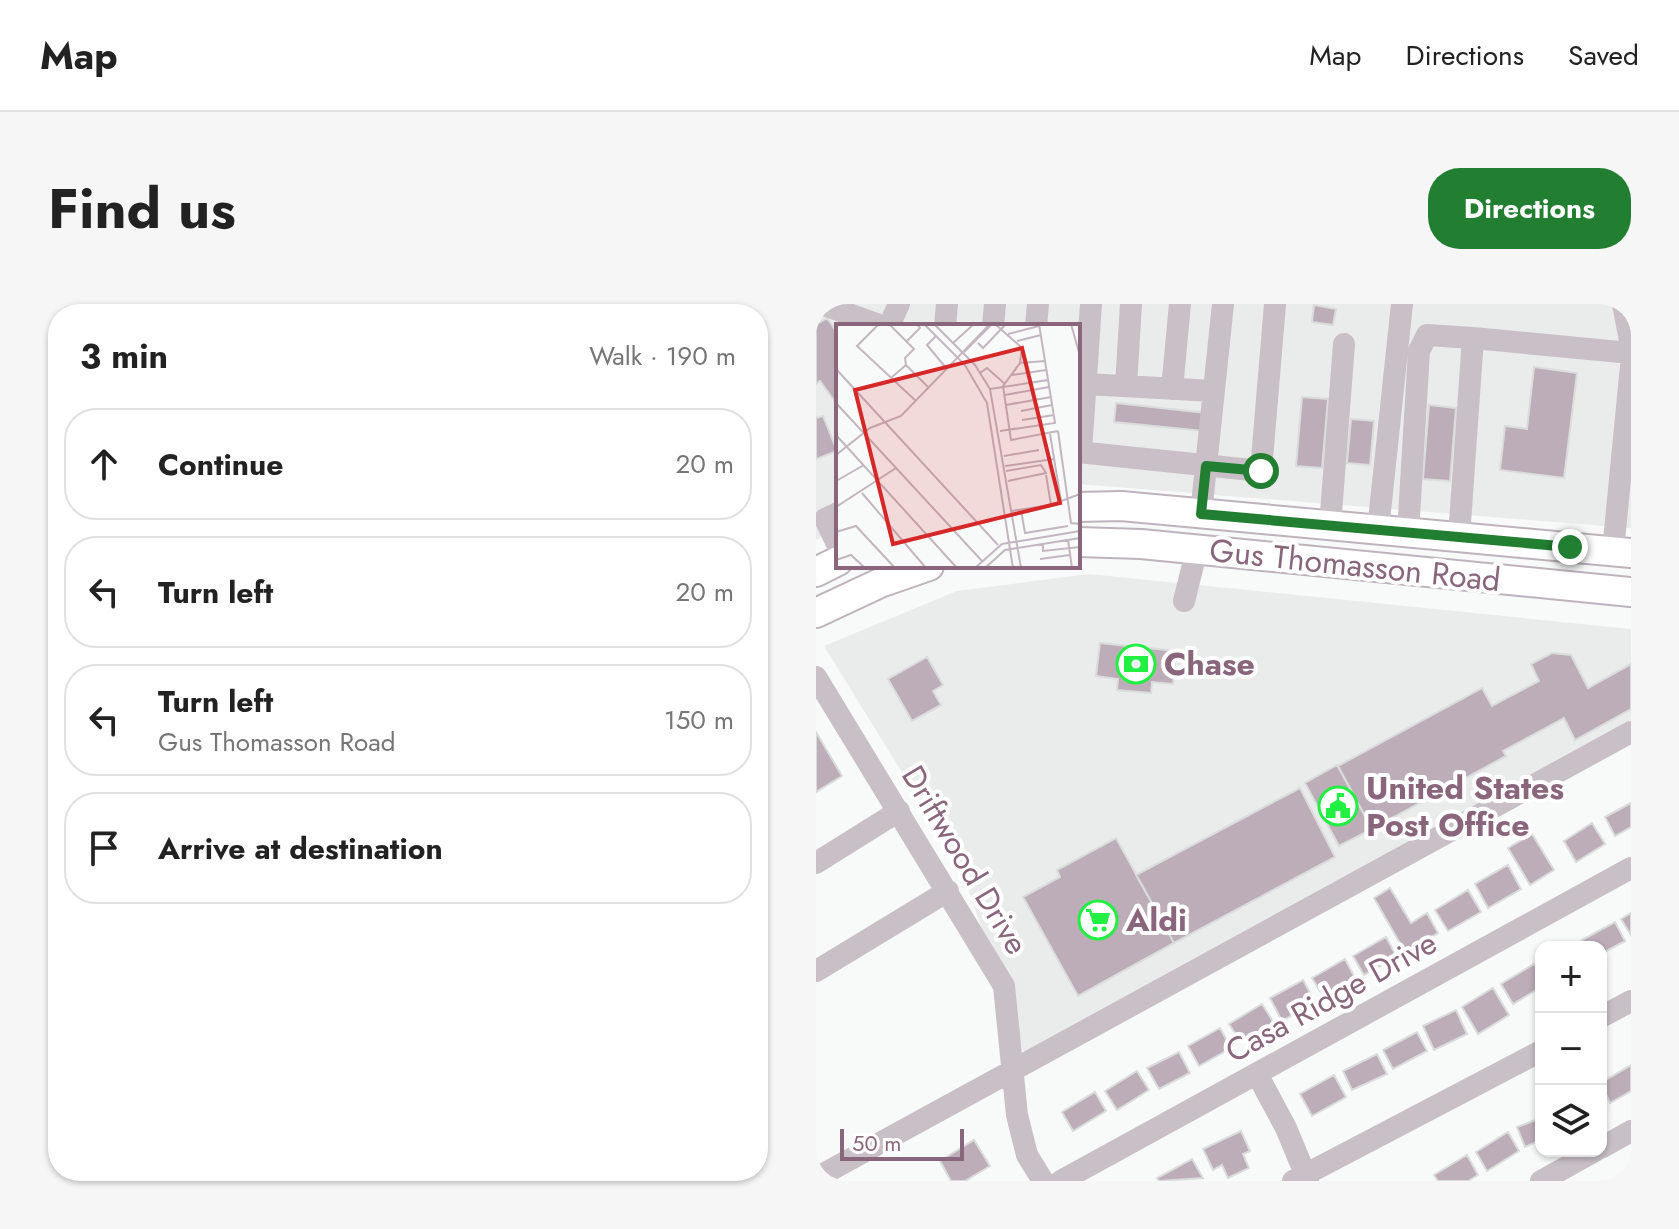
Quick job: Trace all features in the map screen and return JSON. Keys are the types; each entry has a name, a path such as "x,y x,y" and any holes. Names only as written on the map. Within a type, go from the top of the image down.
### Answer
{"main road":[{"name":"Gus Thomasson Road","path":"1080,507 1121,506 1622,552"},
{"path":"1197,549 1201,514"},
{"name":"Gus Thomasson Road","path":"1080,542 1197,549 1631,592"},
{"path":"816,572 836,562"},
{"path":"816,613 880,583 923,568"}],"street":[{"path":"821,304 855,310 879,324"},
{"path":"890,324 899,304"},
{"path":"945,324 947,304"},
{"path":"993,324 995,304"},
{"path":"1036,324 1038,304"},
{"path":"1091,304 1080,452 1261,471 1275,304"},
{"path":"1126,386 1131,304"},
{"path":"1172,389 1180,304"},
{"path":"1201,514 1223,304"},
{"path":"1378,530 1402,304"},
{"path":"1623,304 1631,346"},
{"path":"1408,533 1419,351 1427,335 1631,353"},
{"path":"1459,537 1473,338"},
{"path":"1330,526 1344,344"},
{"path":"1622,552 1631,366"},
{"path":"1086,384 1214,391"},
{"path":"836,514 825,519 836,542"},
{"path":"1184,601 1197,549"},
{"name":"Driftwood Drive","path":"816,677 822,701 899,811 1004,986 1017,1115 1027,1155 1043,1181"},
{"path":"816,1178 1631,732"},
{"path":"816,863 899,811"},
{"name":"Casa Ridge Drive","path":"1061,1181 1631,868"},
{"path":"816,971 948,891"},
{"path":"1607,1014 1631,1001"},
{"path":"1257,1074 1286,1128 1302,1179 1535,1054"},
{"path":"1607,1145 1631,1131"},
{"path":"1541,1181 1584,1157"}],"shaded area":[{"path":"816,304 1631,304 1631,528 1080,484 1080,324 836,324 836,530 816,540"},
{"path":"1089,574 1631,629 1631,729 1030,1071 961,868 824,646 957,591"}],"building":[{"path":"1314,305 1336,309 1333,325 1312,322"},
{"path":"827,318 836,331 836,403 820,381 816,384 816,325"},
{"path":"1534,367 1577,373 1564,478 1500,470 1505,426 1527,429"},
{"path":"1302,397 1328,399 1322,468 1296,466"},
{"path":"1116,403 1206,413 1204,431 1114,422"},
{"path":"1429,405 1456,408 1450,481 1423,479"},
{"path":"823,416 836,451 816,459 816,418"},
{"path":"1351,419 1374,421 1370,465 1347,463"},
{"name":"Chase","path":"1100,643 1176,651 1173,684 1152,682 1151,693 1117,690 1118,679 1096,676"},
{"path":"1552,653 1571,655 1588,688 1631,664 1631,709 1575,740 1564,718 1503,751 1506,756 1372,829 1338,766 1482,688 1492,706 1539,681 1531,664"},
{"path":"927,657 943,685 933,691 941,705 912,721 888,679"},
{"path":"816,732 842,776 816,792"},
{"name":"United States Post Office","path":"1337,765 1372,829 1339,846 1305,783"},
{"path":"1300,788 1335,857 1174,943 1136,875"},
{"path":"1631,803 1631,827 1615,836 1605,817"},
{"path":"1592,823 1605,844 1576,862 1564,841"},
{"path":"1532,834 1554,870 1530,885 1508,848"},
{"name":"Aldi","path":"1116,838 1174,943 1078,996 1023,897 1060,877 1057,870"},
{"path":"1508,865 1521,889 1488,908 1475,884"},
{"path":"1390,888 1411,923 1427,913 1438,933 1405,952 1374,898"},
{"path":"1468,890 1481,912 1448,931 1435,910"},
{"path":"1631,913 1631,935 1621,919"},
{"path":"1615,922 1625,941 1607,951 1607,941 1582,940"},
{"path":"1386,937 1397,957 1364,975 1353,956"},
{"path":"1345,959 1355,978 1323,996 1312,978"},
{"path":"1535,966 1535,991 1513,1004 1501,984"},
{"path":"1303,980 1315,1002 1282,1021 1270,998"},
{"path":"1493,988 1509,1015 1478,1034 1462,1007"},
{"path":"1262,1004 1274,1023 1241,1042 1229,1024"},
{"path":"1456,1010 1467,1034 1434,1050 1423,1026"},
{"path":"1220,1028 1231,1048 1199,1066 1188,1046"},
{"path":"1417,1032 1427,1051 1393,1069 1383,1050"},
{"path":"1179,1052 1190,1073 1159,1089 1147,1068"},
{"path":"1377,1054 1387,1074 1352,1090 1343,1071"},
{"path":"1631,1065 1631,1091 1610,1103 1607,1079"},
{"path":"1137,1071 1149,1090 1117,1110 1105,1091"},
{"path":"1334,1075 1346,1097 1312,1116 1300,1094"},
{"path":"1095,1092 1106,1111 1073,1131 1062,1112"},
{"path":"1535,1120 1535,1143 1525,1147 1517,1127"},
{"path":"1241,1131 1250,1151 1243,1154 1249,1168 1228,1178 1222,1165 1213,1170 1203,1149"},
{"path":"1508,1132 1519,1151 1487,1171 1476,1152"},
{"path":"974,1140 990,1166 965,1181 951,1181 940,1161"},
{"path":"1467,1155 1478,1175 1468,1181 1438,1181 1434,1175"},
{"path":"1192,1159 1203,1178 1159,1181 1157,1178"}],"place":[{"name":"Chase","path":"1136,664"},
{"name":"United States Post Office","path":"1338,806"},
{"name":"Aldi","path":"1098,920"}],"route":[{"path":"1261,471 1206,466 1201,514 1570,547"}]}
